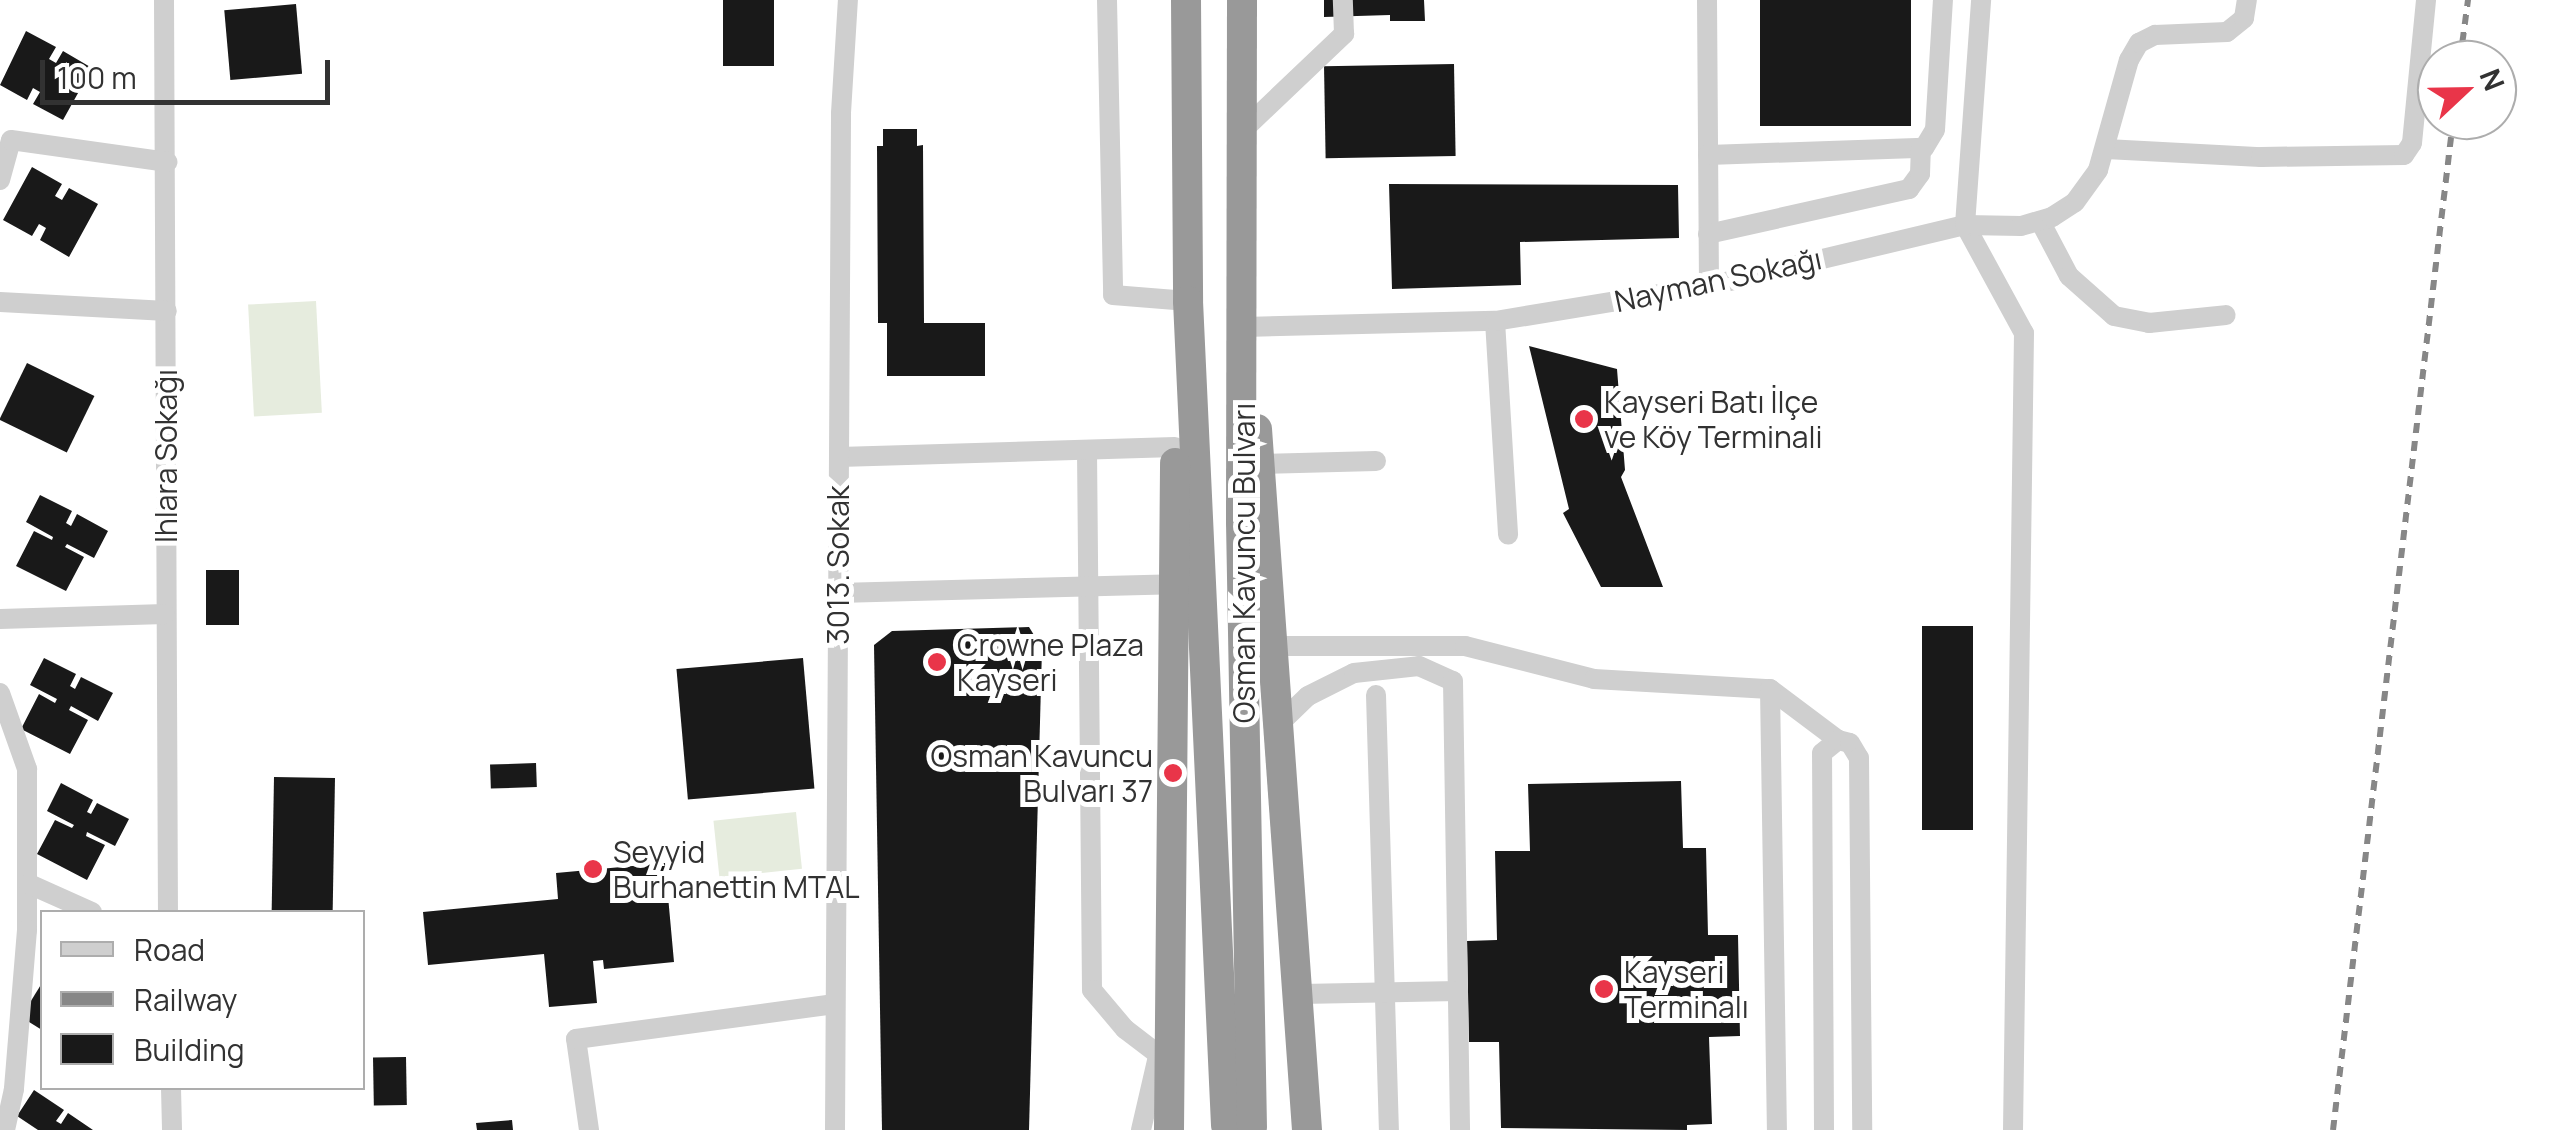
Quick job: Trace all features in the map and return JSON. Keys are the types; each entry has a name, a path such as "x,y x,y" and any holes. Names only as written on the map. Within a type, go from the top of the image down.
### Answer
{"highway":[{"name":"Osman Kavuncu Bulvarı","path":"1186,0 1188,300 1239,1126 1242,0"},
{"path":"1169,1130 1175,447 1188,300"},
{"path":"1244,327 1262,464 1301,994 1307,1130"}],"street":[{"name":"Ihlara Sokağı","path":"164,0 168,910"},
{"name":"3013. Sokak","path":"835,1130 842,113 848,0"},
{"path":"1107,0 1112,295 1188,300"},
{"path":"1240,133 1344,34 1343,0"},
{"path":"1707,0 1709,286"},
{"path":"1708,155 1921,148 1930,143 1935,130 1943,0"},
{"path":"1981,0 1966,225 2024,332 2013,1130"},
{"path":"2226,316 2149,324 2114,316 2068,276 2040,222 2064,210 2085,192 2106,149 2129,60 2139,44 2155,35 2227,32 2244,18 2248,0"},
{"path":"2106,149 2261,156 2404,154 2412,143 2426,0"},
{"path":"0,180 12,140 167,162"},
{"path":"1708,234 1908,189 1920,174 1921,148"},
{"name":"Nayman Sokağı","path":"1244,327 1495,321 1709,286 1966,225 2003,228 2040,222"},
{"path":"0,302 167,311"},
{"path":"1495,321 1508,535"},
{"path":"839,456 1175,447"},
{"path":"1087,450 1092,990 1125,1029 1159,1054"},
{"path":"1262,464 1376,460"},
{"path":"838,593 1174,584"},
{"path":"0,618 165,614"},
{"path":"1275,646 1465,646 1594,678 1770,689 1838,740 1850,743 1859,758 1862,1130"},
{"path":"1281,722 1308,696 1354,673 1419,666 1454,681 1460,1130"},
{"path":"1770,689 1776,1130"},
{"path":"0,692 28,769 28,884 14,1089 4,1130"},
{"path":"1376,696 1389,1130"},
{"path":"1824,1130 1822,752 1838,740"},
{"path":"28,884 87,910"},
{"path":"1301,994 1458,991"},
{"path":"1141,1130 1171,1002"},
{"path":"589,1130 576,1040 836,1004"},
{"path":"171,1090 172,1130"}],"shaded area":[{"path":"316,301 322,413 254,416 248,305"},
{"path":"796,812 802,869 719,877 713,821"}],"building":[{"path":"723,0 774,0 774,66 723,66"},
{"path":"1324,0 1424,0 1425,21 1390,21 1390,15 1324,17"},
{"path":"1760,0 1911,0 1911,126 1760,126"},
{"path":"296,4 302,74 230,80 224,10"},
{"path":"26,31 56,47 49,59 56,63 63,51 92,68 63,120 33,104 40,92 33,88 27,100 0,85"},
{"path":"1454,64 1456,156 1326,158 1324,66"},
{"path":"883,129 917,129 917,146 923,145 924,323 985,323 985,376 887,376 887,323 878,323 877,146 883,146"},
{"path":"32,167 62,184 55,196 62,200 69,188 98,204 69,257 40,240 46,228 39,224 32,236 3,220"},
{"path":"1389,184 1678,185 1679,238 1520,242 1521,285 1392,289"},
{"name":"Kayseri Batı İlçe ve Köy Terminali","path":"1529,346 1617,369 1625,470 1621,477 1663,587 1601,587 1563,513 1569,509"},
{"path":"27,363 94,396 67,453 0,420"},
{"path":"40,495 72,511 66,523 71,526 77,514 108,531 94,558 67,544 65,547 84,557 66,591 16,566 34,531 52,540 53,537 26,522"},
{"path":"206,570 239,570 239,625 206,625"},
{"path":"1922,626 1973,626 1973,830 1922,830"},
{"path":"1029,627 1042,648 1029,1130 882,1130 874,645 892,631"},
{"path":"44,658 76,674 70,686 75,689 81,677 113,693 98,721 71,706 69,710 88,720 70,754 21,729 39,694 55,703 57,699 30,685"},
{"path":"803,658 814,789 688,800 676,669"},
{"path":"536,763 537,787 491,789 490,765"},
{"path":"274,777 335,778 333,910 272,910"},
{"name":"Kayseri Terminalı","path":"1681,781 1683,848 1706,848 1708,935 1738,935 1740,1036 1709,1037 1712,1124 1687,1125 1687,1130 1501,1128 1499,1042 1469,1042 1467,941 1497,940 1495,851 1530,851 1528,784"},
{"path":"61,783 93,800 87,812 91,814 97,803 129,819 115,846 87,832 86,836 105,845 87,880 37,854 55,820 72,828 74,825 47,811"},
{"path":"665,863 674,962 604,969 603,960 593,961 597,1003 549,1007 544,954 428,965 423,912 558,899 556,873"},
{"path":"40,986 40,1029 21,1017"},
{"path":"406,1057 407,1105 374,1106 373,1058"},
{"path":"34,1090 64,1110 56,1121 61,1124 68,1113 93,1130 38,1130 17,1116"},
{"path":"512,1120 513,1130 477,1130 476,1123"}],"railway":[{"path":"2463,40 2468,0"},
{"path":"2333,1130 2451,140"}],"place":[{"name":"Kayseri Batı İlçe ve Köy Terminali","path":"1584,419"},
{"name":"Crowne Plaza Kayseri","path":"937,662"},
{"name":"Osman Kavuncu Bulvarı 37","path":"1173,773"},
{"name":"Seyyid Burhanettin MTAL","path":"593,869"},
{"name":"Kayseri Terminalı","path":"1604,989"}]}
